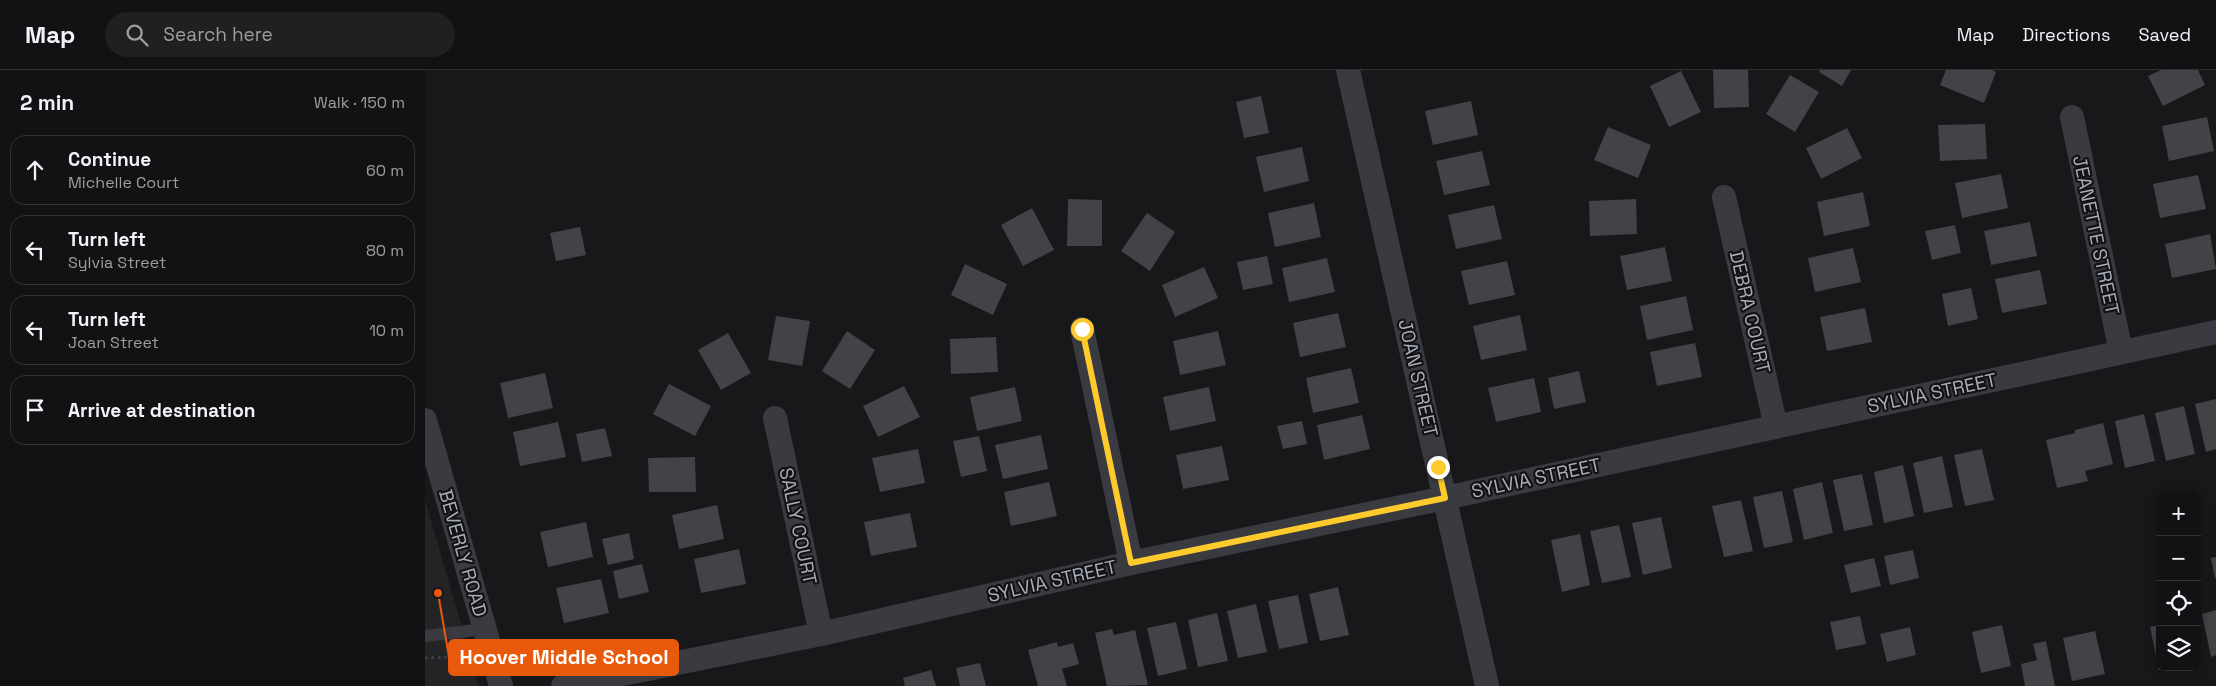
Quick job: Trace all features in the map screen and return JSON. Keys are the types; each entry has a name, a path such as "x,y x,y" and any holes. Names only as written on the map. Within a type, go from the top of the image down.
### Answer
{"street":[{"name":"JOAN STREET","path":"1348,70 1487,686"},
{"name":"JEANETTE STREET","path":"2072,117 2121,352"},
{"name":"DEBRA COURT","path":"1724,196 1776,427"},
{"path":"1082,329 1131,563"},
{"name":"SYLVIA STREET","path":"563,686 821,634 1131,563 1445,498 2216,332"},
{"name":"SALLY COURT","path":"775,418 821,634"},
{"name":"BEVERLY ROAD","path":"425,420 501,686"}],"lane":[{"path":"425,636 485,629"}],"path":[{"path":"425,658 466,657"}],"shaded area":[{"path":"425,500 479,686 425,686"}],"building":[{"path":"1713,70 1748,70 1749,107 1714,108"},
{"path":"1820,70 1851,70 1842,86 1819,72"},
{"path":"1946,70 1992,70 1996,72 1984,103 1940,85"},
{"path":"2161,70 2198,70 2205,85 2163,106 2148,76"},
{"path":"1681,71 1701,112 1669,127 1650,86"},
{"path":"1790,75 1819,92 1795,132 1766,114"},
{"path":"1261,96 1269,133 1244,138 1236,102"},
{"path":"1471,101 1478,135 1433,145 1425,111"},
{"path":"2207,117 2214,151 2169,161 2162,126"},
{"path":"1985,124 1987,159 1940,161 1938,125"},
{"path":"1608,127 1651,145 1638,178 1594,160"},
{"path":"1847,128 1862,158 1821,179 1806,148"},
{"path":"1302,147 1309,181 1264,192 1256,157"},
{"path":"1482,151 1490,185 1444,195 1436,161"},
{"path":"2001,174 2008,208 1962,218 1955,183"},
{"path":"2198,175 2206,209 2160,218 2153,184"},
{"path":"1863,192 1870,226 1824,236 1817,202"},
{"path":"1068,199 1102,200 1102,246 1067,246"},
{"path":"1636,199 1637,234 1590,236 1589,201"},
{"path":"1314,203 1321,237 1275,247 1268,213"},
{"path":"1494,205 1502,239 1456,249 1448,215"},
{"path":"1032,208 1054,250 1023,266 1001,225"},
{"path":"1147,213 1175,232 1150,271 1121,251"},
{"path":"2030,222 2037,256 1991,265 1984,231"},
{"path":"1955,225 1961,253 1932,260 1925,231"},
{"path":"580,227 586,255 556,261 550,233"},
{"path":"2210,234 2216,269 2172,278 2165,244"},
{"path":"1665,247 1672,281 1627,290 1620,256"},
{"path":"1853,248 1861,282 1815,292 1808,258"},
{"path":"1267,256 1273,284 1243,290 1237,262"},
{"path":"1327,258 1335,292 1289,302 1282,268"},
{"path":"1507,261 1515,295 1469,305 1461,271"},
{"path":"965,264 1007,284 993,315 951,295"},
{"path":"1204,267 1218,298 1175,317 1162,285"},
{"path":"2040,270 2047,304 2002,313 1995,279"},
{"path":"1971,288 1978,319 1948,326 1942,294"},
{"path":"1686,296 1693,330 1647,340 1640,306"},
{"path":"1865,308 1872,342 1827,351 1820,317"},
{"path":"1338,313 1346,347 1300,357 1293,323"},
{"path":"1520,315 1527,350 1481,360 1473,326"},
{"path":"776,316 810,321 802,366 768,360"},
{"path":"847,331 875,350 850,389 822,371"},
{"path":"1218,331 1226,365 1180,375 1173,341"},
{"path":"728,333 751,373 721,390 698,350"},
{"path":"996,337 998,372 951,374 950,339"},
{"path":"1695,343 1702,377 1657,386 1650,352"},
{"path":"1351,368 1359,403 1313,413 1306,378"},
{"path":"1579,371 1586,402 1554,409 1548,378"},
{"path":"545,373 553,408 508,418 500,383"},
{"path":"1534,378 1541,412 1496,422 1488,388"},
{"path":"669,384 711,406 695,436 653,414"},
{"path":"904,386 920,417 878,437 863,406"},
{"path":"1015,387 1022,421 977,431 970,397"},
{"path":"1209,387 1216,421 1170,431 1163,397"},
{"path":"2216,399 2216,449 2206,452 2195,404"},
{"path":"2184,406 2195,454 2166,461 2155,413"},
{"path":"2144,414 2155,461 2125,468 2115,421"},
{"path":"1362,415 1370,449 1324,460 1317,425"},
{"path":"1302,421 1307,444 1283,449 1277,426"},
{"path":"558,422 566,457 520,466 513,432"},
{"path":"2103,423 2113,464 2085,471 2088,481 2057,488 2046,440 2075,433 2075,430"},
{"path":"605,428 612,456 582,462 576,434"},
{"path":"1041,435 1048,469 1003,479 995,445"},
{"path":"979,436 987,471 961,477 953,441"},
{"path":"1222,446 1229,480 1183,489 1176,455"},
{"path":"918,449 925,483 880,492 872,458"},
{"path":"1982,449 1994,500 1965,506 1954,455"},
{"path":"1942,456 1953,507 1924,513 1913,463"},
{"path":"695,457 696,492 649,492 648,458"},
{"path":"1903,465 1914,516 1884,523 1874,472"},
{"path":"1862,474 1873,525 1844,531 1833,480"},
{"path":"1049,482 1057,516 1011,526 1004,492"},
{"path":"1822,482 1833,533 1804,540 1793,489"},
{"path":"1782,491 1793,542 1764,548 1753,497"},
{"path":"1741,500 1753,551 1724,557 1712,506"},
{"path":"717,505 724,539 679,549 672,515"},
{"path":"910,513 917,547 871,556 864,522"},
{"path":"1661,517 1672,568 1643,575 1632,523"},
{"path":"586,522 593,557 548,567 540,532"},
{"path":"1619,525 1631,577 1602,583 1590,531"},
{"path":"629,533 634,559 608,565 602,539"},
{"path":"1580,534 1590,585 1562,592 1551,540"},
{"path":"739,549 746,584 701,593 694,559"},
{"path":"1913,550 1919,578 1890,585 1884,556"},
{"path":"2216,557 2216,578 2215,578 2211,558"},
{"path":"1874,558 1881,586 1851,593 1844,565"},
{"path":"642,564 649,592 619,599 613,571"},
{"path":"601,579 609,613 564,623 556,588"},
{"path":"1338,587 1349,635 1320,641 1309,594"},
{"path":"1298,595 1308,643 1279,649 1268,601"},
{"path":"1256,604 1267,652 1238,658 1227,611"},
{"path":"2216,610 2216,655 2211,657 2202,614"},
{"path":"1217,613 1228,661 1198,667 1188,620"},
{"path":"1860,616 1866,644 1836,650 1830,622"},
{"path":"1176,622 1187,669 1158,676 1147,628"},
{"path":"2002,625 2011,666 1981,673 1972,632"},
{"path":"2156,626 2156,656 2150,627"},
{"path":"1910,627 1916,655 1887,662 1880,634"},
{"path":"1112,629 1114,635 1135,630 1148,685 1107,686 1095,633"},
{"path":"2095,631 2105,674 2072,681 2063,638"},
{"path":"2046,641 2055,686 2025,686 2021,664 2037,660 2033,644"},
{"path":"1057,642 1058,647 1073,643 1079,664 1062,669 1067,686 1038,686 1028,650"},
{"path":"980,663 986,686 960,686 956,668"},
{"path":"931,670 936,686 905,686 903,678"}],"place":[{"name":"Hoover Middle School","path":"438,593"}],"route":[{"path":"1082,329 1131,563 1445,498 1438,467"}]}
